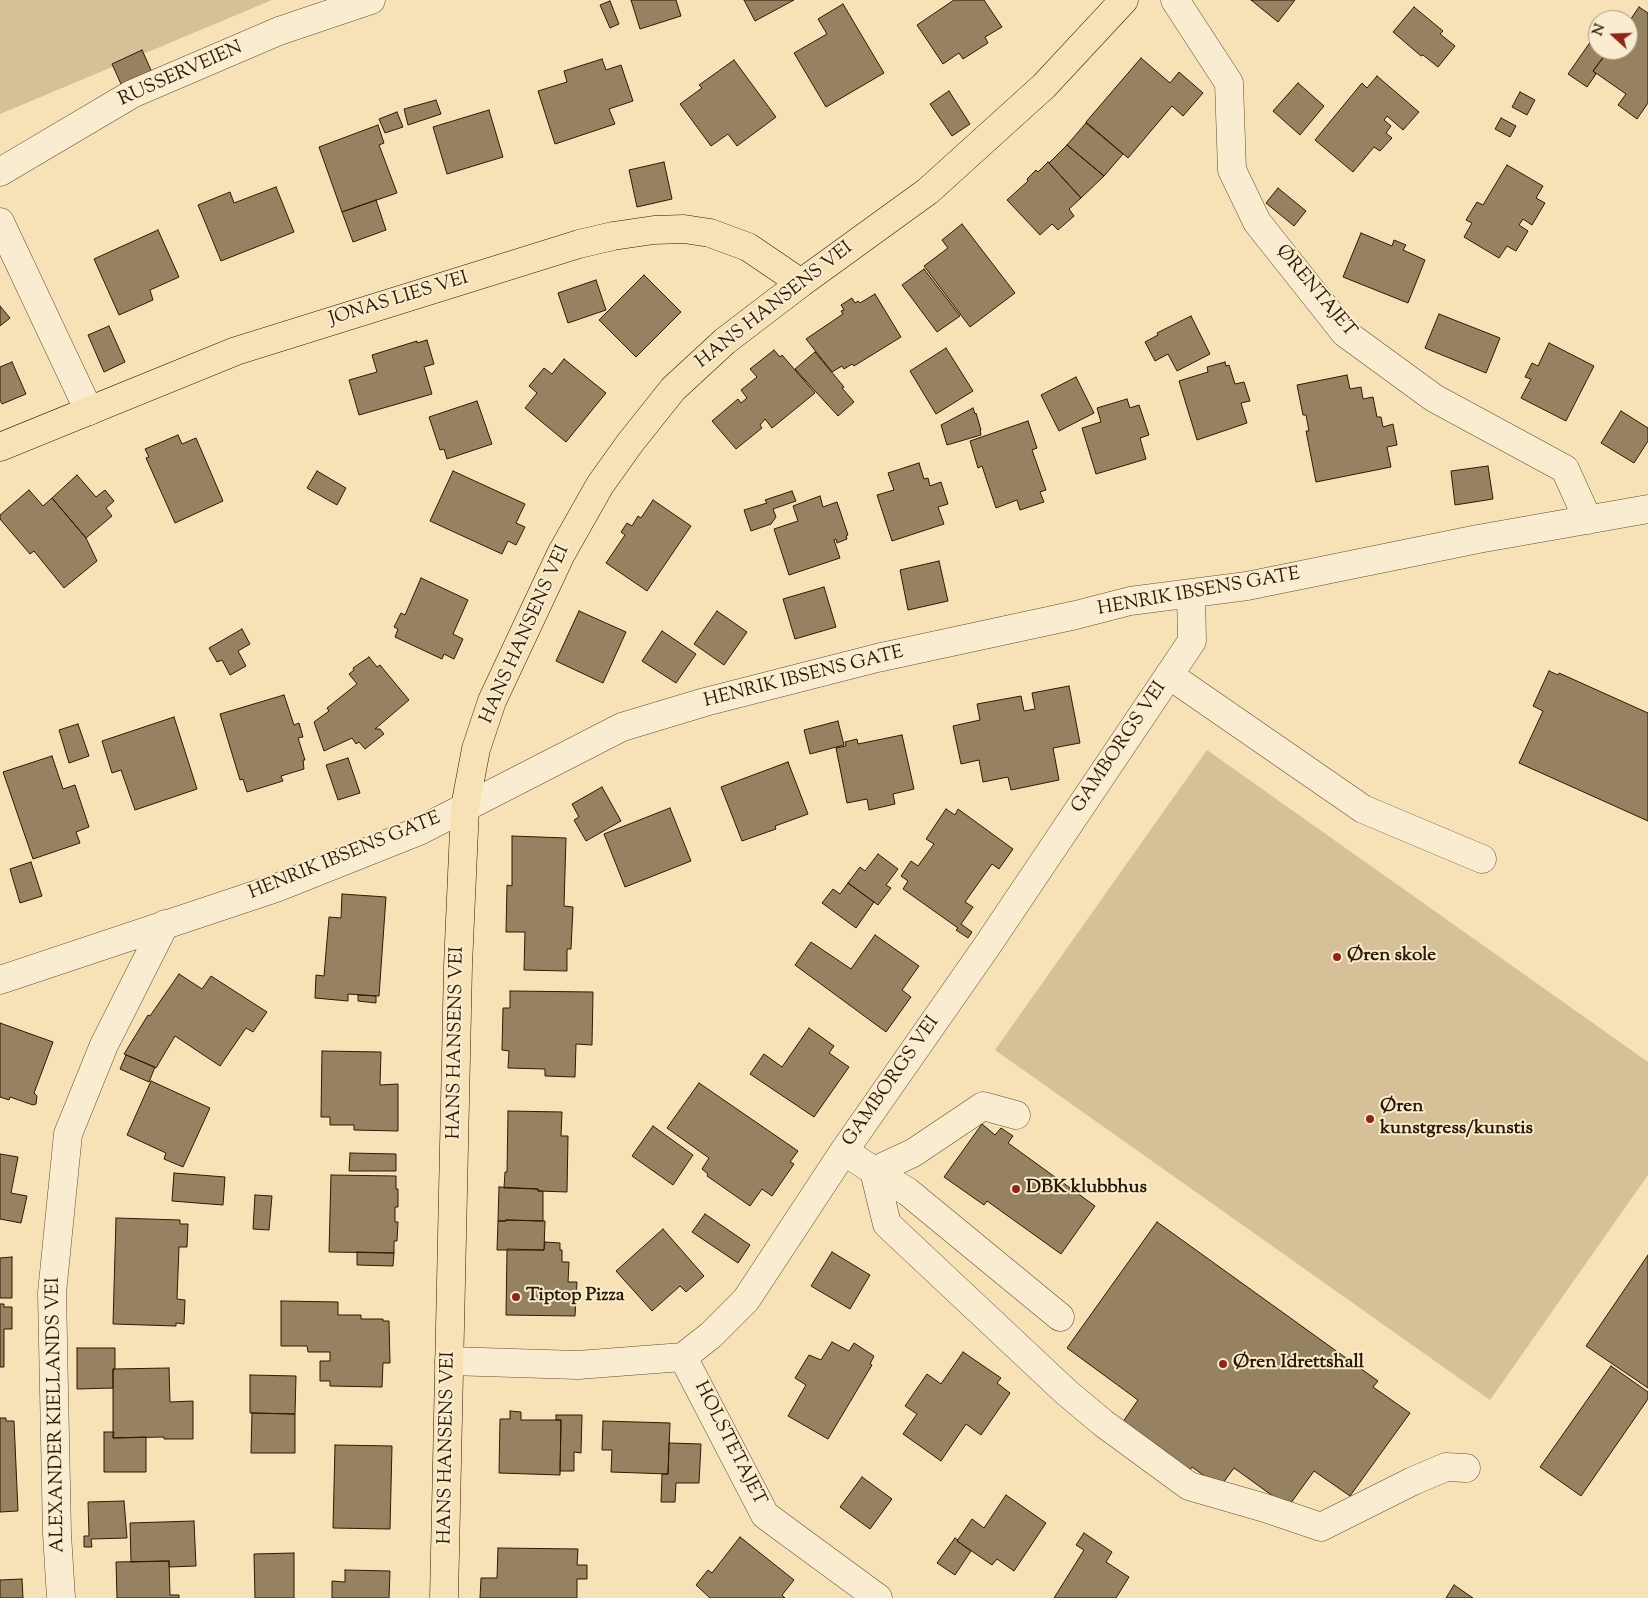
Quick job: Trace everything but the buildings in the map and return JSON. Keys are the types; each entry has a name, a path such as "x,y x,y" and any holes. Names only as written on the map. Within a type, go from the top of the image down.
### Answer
{"main road":[{"name":"HANS HANSENS VEI","path":"444,1598 458,966 465,806 476,749 492,701 561,554 600,485 630,443 673,389 725,341 928,191 1044,86 1124,0"},
{"name":"JONAS LIES VEI","path":"0,447 236,351 579,244 614,236 654,230 684,229 710,233 748,246 801,283"}],"street":[{"name":"RUSSERVEIEN","path":"0,172 132,94 278,31 372,0"},
{"name":"ØRENTAJET","path":"1175,0 1229,83 1232,170 1257,222 1345,333 1434,398 1565,469 1588,520"},
{"path":"0,222 90,411"},
{"name":"HENRIK IBSENS GATE","path":"0,980 276,888 419,831 622,727 696,705 877,658 1130,602 1248,586 1478,539 1648,509"},
{"name":"GAMBORGS VEI","path":"684,1356 711,1335 746,1300 844,1151 987,946 1192,641 1192,594"},
{"path":"1169,675 1363,809 1482,859"},
{"name":"ALEXANDER KIELLANDS VEI","path":"61,1598 57,1534 52,1293 68,1134 104,1045 165,924"},
{"path":"874,1171 913,1153 983,1106 1016,1115"},
{"path":"844,1151 908,1192 1060,1317"},
{"path":"874,1171 888,1224 1066,1392 1103,1423 1189,1486 1265,1508 1321,1528 1412,1481 1446,1466 1466,1468"},
{"path":"449,1361 578,1365 684,1356"},
{"name":"HOLSTETAJET","path":"684,1356 765,1515 878,1598"}],"shaded area":[{"path":"0,0 272,0 0,114"},
{"name":"Øren kunstgress/kunstis","path":"1207,750 1648,1062 1648,1175 1490,1400 995,1050"}],"place":[{"name":"Øren skole","path":"1337,957"},
{"name":"Øren kunstgress/kunstis","path":"1370,1119"},
{"name":"DBK klubbhus","path":"1016,1189"},
{"name":"Tiptop Pizza","path":"516,1297"},
{"name":"Øren Idrettshall","path":"1223,1364"}]}
